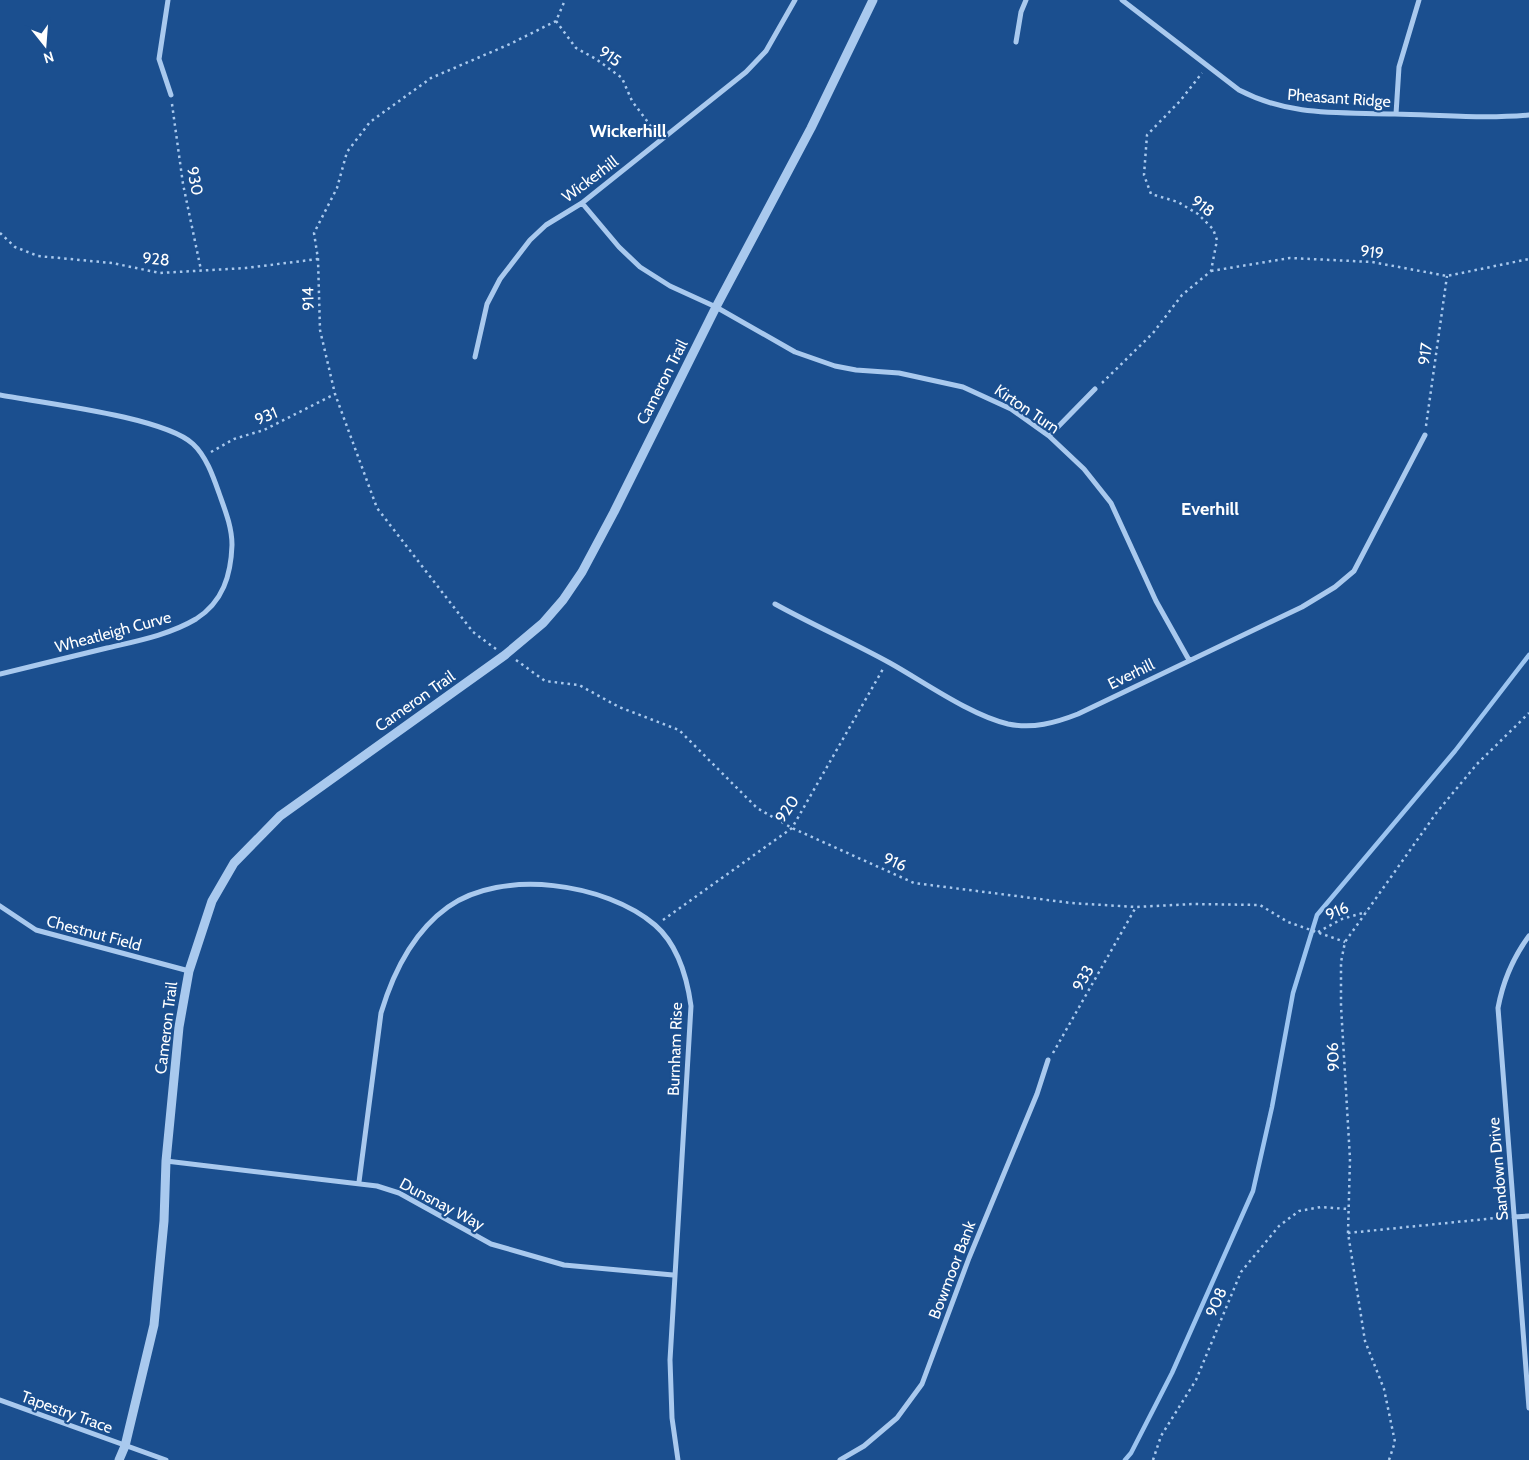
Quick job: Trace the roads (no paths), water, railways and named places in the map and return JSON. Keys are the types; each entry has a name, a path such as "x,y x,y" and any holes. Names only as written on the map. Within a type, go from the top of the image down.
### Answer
{"street":[{"path":"168,0 159,58 171,95"},
{"name":"Wickerhill","path":"475,357 487,304 500,278 530,240 546,225 582,203 746,72 766,51 794,0"},
{"name":"Cameron Trail","path":"119,1460 125,1446 154,1325 164,1220 166,1161 179,1028 188,971 212,901 234,863 249,845 286,811 505,655 543,623 582,572 716,307 811,128 873,0"},
{"path":"1016,42 1021,12 1026,0"},
{"name":"Pheasant Ridge","path":"1122,0 1206,67 1239,90 1258,100 1280,107 1300,111 1339,114 1396,114 1472,118 1529,115"},
{"path":"1396,114 1399,67 1419,0"},
{"name":"Kirton Turn","path":"582,203 619,247 640,267 670,286 716,307 794,352 815,360 856,370 899,373 962,387 1011,409 1049,436 1084,469 1110,503 1156,601 1189,660"},
{"path":"1049,436 1095,389"},
{"name":"Wheatleigh Curve","path":"0,395 155,426 174,432 192,443 203,456 227,515 232,540 232,561 228,578 219,599 197,618 176,629 148,638 0,674"},
{"name":"Everhill","path":"775,604 988,717 1008,724 1032,726 1053,724 1078,714 1320,597 1354,570 1425,435"},
{"name":"Burnham Rise","path":"359,1182 381,1013 387,993 402,960 432,920 449,906 467,896 488,888 530,884 552,886 612,900 656,926 678,956 688,980 691,1006 670,1360 672,1418 678,1460"},
{"name":"Chestnut Field","path":"0,906 36,930 188,971"},
{"name":"Sandown Drive","path":"1529,936 1510,965 1498,1008 1529,1408"},
{"name":"Bowmoor Bank","path":"840,1460 864,1446 896,1418 922,1384 969,1258 1038,1094 1048,1060"},
{"name":"Dunsnay Way","path":"166,1161 359,1182 399,1193 491,1244 564,1265 674,1275"},
{"path":"1514,1217 1529,1216"},
{"name":"Tapestry Trace","path":"0,1400 166,1460"}],"waterway":[{"path":"1125,1460 1131,1453 1172,1373 1253,1191 1272,1107 1293,993 1317,915 1455,751 1529,655"}],"district":[{"name":"Wickerhill","path":"628,131"},
{"name":"Everhill","path":"1210,509"}]}
